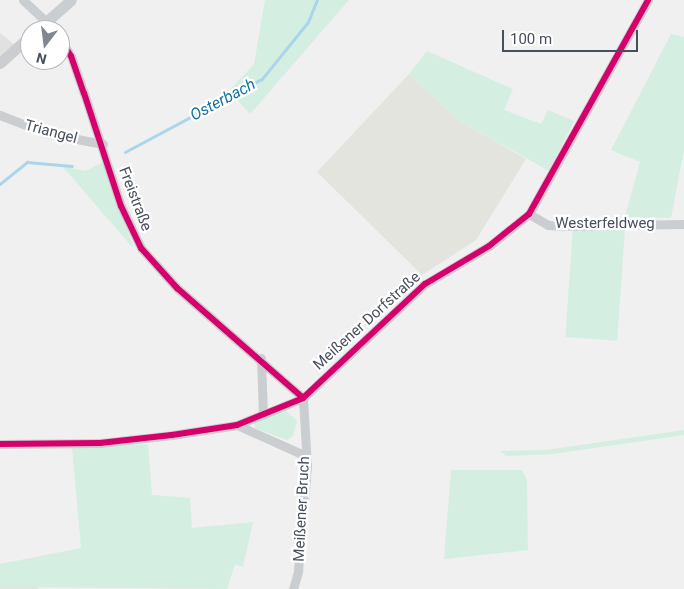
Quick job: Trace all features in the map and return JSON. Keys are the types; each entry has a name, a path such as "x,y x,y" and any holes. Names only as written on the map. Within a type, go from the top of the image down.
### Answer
{"street":[{"path":"23,0 45,20"},
{"path":"56,20 71,0"},
{"name":"Meißener Dorfstraße","path":"0,444 100,442 237,425 303,398 425,284 489,246 529,214 554,175 648,0"},
{"path":"0,63 20,45"},
{"name":"Freistraße","path":"70,54 103,144 121,206 142,248 177,288 261,358 303,398"},
{"name":"Triangel","path":"0,115 46,133 103,144"},
{"name":"Westerfeldweg","path":"529,214 548,225 562,226 684,224"},
{"path":"261,358 263,414"},
{"name":"Meißener Bruch","path":"293,589 298,571 306,456 303,398"},
{"path":"237,425 306,456"}],"shaded area":[{"path":"0,33 15,45 0,60"},
{"path":"409,74 460,121 526,159 476,240 422,275 317,172"},
{"path":"38,585 38,589 0,589 0,587"}],"green space":[{"path":"265,0 349,0 250,114 229,91 254,64"},
{"path":"671,34 684,37 684,149 671,218 625,217 640,162 611,150"},
{"path":"427,51 513,89 504,110 541,124 548,110 574,121 549,171 460,121 409,74"},
{"path":"104,162 134,249 62,166 85,171"},
{"path":"573,225 625,229 617,341 565,337"},
{"path":"286,411 297,421 293,436 287,440 255,428 255,422"},
{"path":"684,430 684,435 553,454 506,456 500,451 546,450"},
{"path":"148,444 152,495 190,498 192,528 253,522 243,567 235,564 227,589 0,587 0,564 81,548 72,448"},
{"path":"451,470 522,470 527,480 528,550 444,559"}],"waterway":[{"name":"Osterbach","path":"125,152 262,79 308,22 317,0"},
{"name":"Osterbach","path":"0,184 27,162 72,166"}],"cycle path":[{"path":"0,444 100,443 172,435 237,425 303,398 425,284 489,246 529,214 648,0"},
{"path":"70,54 121,206 141,248 177,288 303,398"}]}
